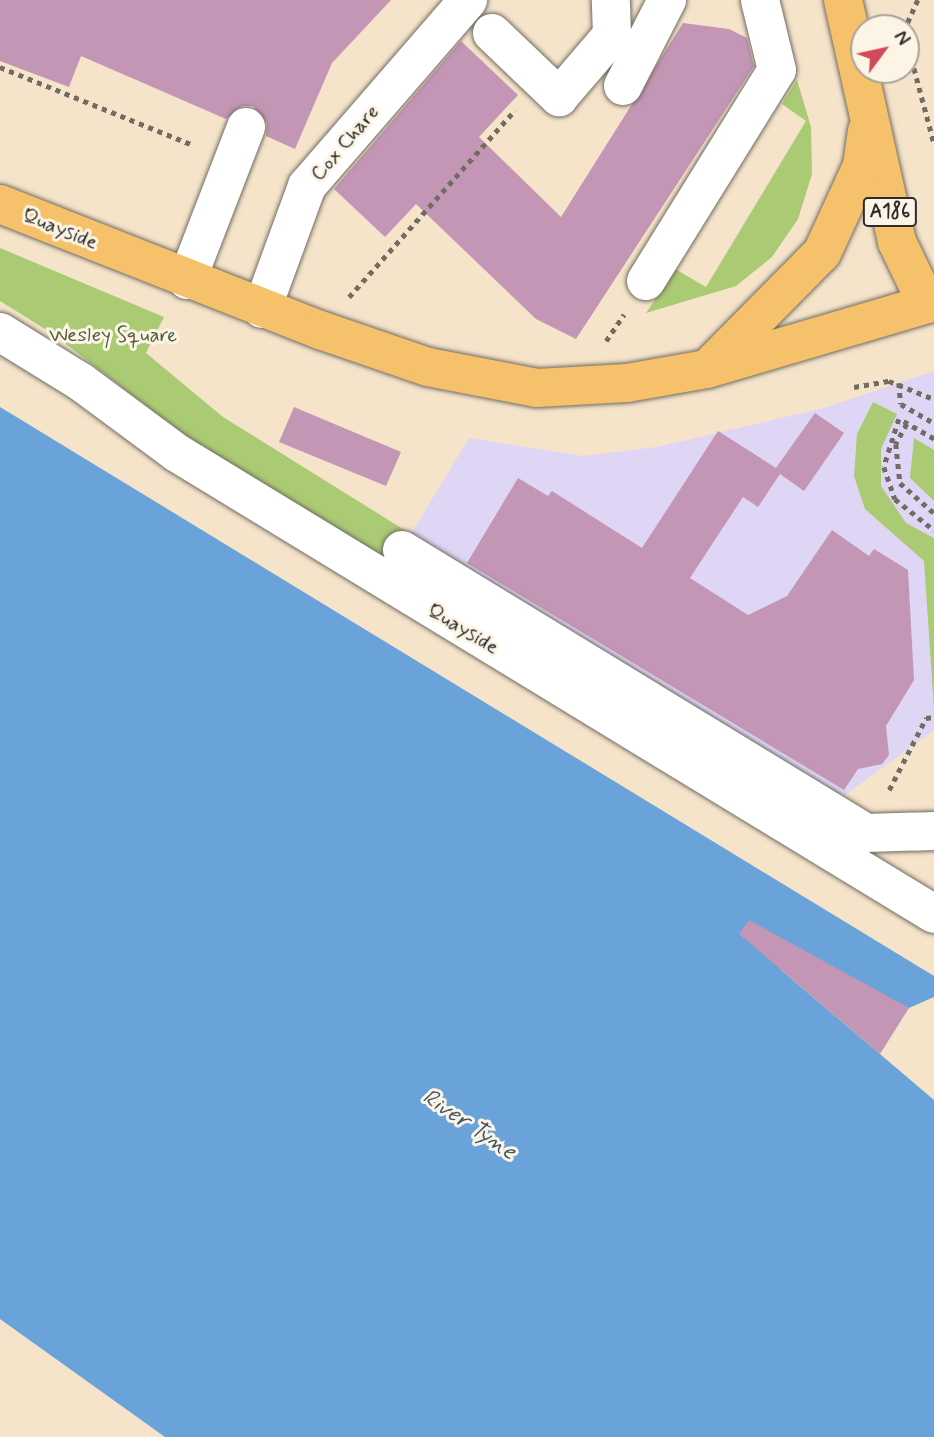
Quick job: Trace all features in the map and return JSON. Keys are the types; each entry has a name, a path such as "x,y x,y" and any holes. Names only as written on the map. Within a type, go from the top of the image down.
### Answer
{"main road":[{"name":"A186","path":"843,0 850,32"},
{"name":"A186","path":"862,84 897,242 932,306"},
{"path":"707,369 822,253 862,166 869,116"},
{"name":"Quayside","path":"0,204 187,280 320,330 498,384 575,389 707,369 932,306"}],"street":[{"name":"Cox Chare","path":"262,309 307,186 468,0"},
{"path":"492,33 559,97 612,35 611,0"},
{"path":"623,86 667,0"},
{"path":"646,281 777,71 760,0"},
{"path":"187,280 239,144"},
{"name":"Quayside","path":"0,332 81,382 177,453 934,914"},
{"name":"Quayside","path":"402,550 866,833 934,831"}],"path":[{"path":"918,0 907,25 909,48 934,143"},
{"path":"0,68 239,144"},
{"path":"320,330 541,81"},
{"path":"575,389 646,281"},
{"path":"854,387 899,383 934,399"},
{"path":"899,383 901,404 934,423"},
{"path":"934,439 899,419 884,467 899,505 934,530"},
{"path":"907,424 896,444 900,483 934,513"},
{"path":"926,718 934,717"}],"shaded area":[{"path":"934,371 934,730 837,801 411,534 469,438 583,456 657,447 824,408"}],"green space":[{"path":"797,80 811,127 812,174 798,219 772,257 736,286 646,313 675,269 706,287 806,121 782,104"},
{"name":"Wesley Square","path":"0,248 164,317 146,353 223,417 411,534 392,565 211,456 53,334 0,301"},
{"path":"873,402 897,414 881,449 881,486 906,523 934,538 934,709 924,561 865,509 854,476 857,434"},
{"path":"914,438 934,450 934,501 910,478"}],"water":[{"name":"River Tyne","path":"0,407 934,976 934,1437 165,1437 0,1319"}],"pier":[{"path":"780,969 909,1008 934,997 934,1100"}],"building":[{"path":"0,0 391,0 332,63 295,149 266,136 267,123 253,106 242,106 226,119 81,56 69,87 0,61"},
{"path":"683,23 729,29 747,38 754,66 576,339 536,319 416,204 385,237 334,189 461,41 518,95 479,137 561,217"},
{"path":"294,407 401,452 386,486 279,442"},
{"path":"815,413 844,433 804,491 780,474 758,507 743,497 690,578 748,615 787,596 832,530 869,556 874,549 908,570 914,680 886,726 889,755 882,764 858,769 844,790 467,563 518,478 548,496 552,491 642,548 718,431 776,468"},
{"path":"749,920 909,1008 880,1054 739,934"}]}
